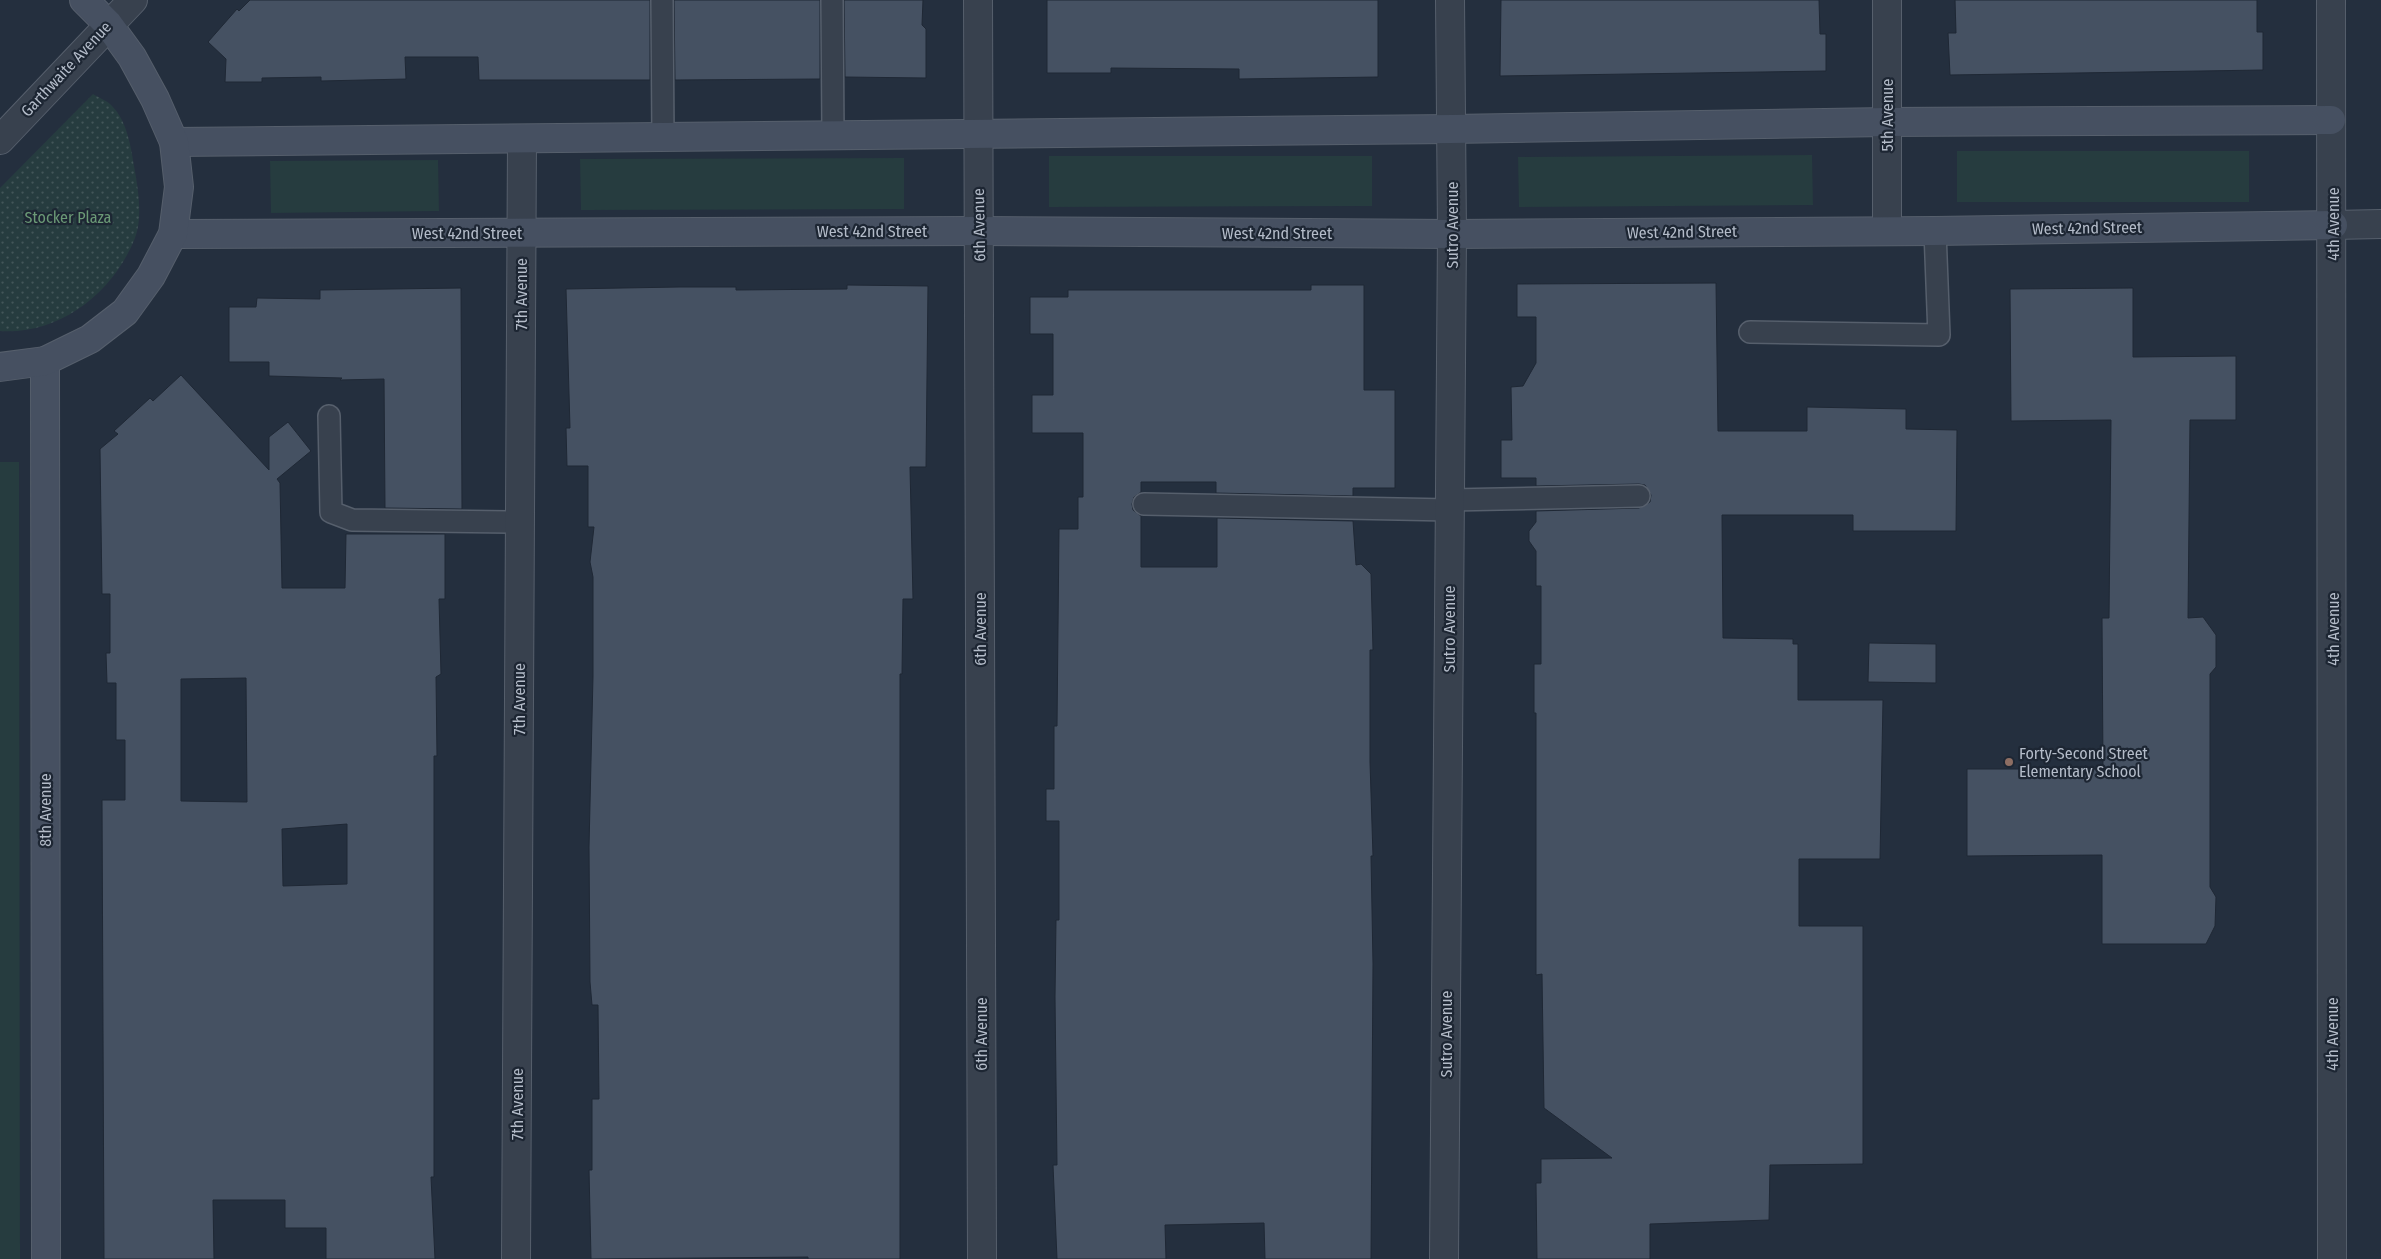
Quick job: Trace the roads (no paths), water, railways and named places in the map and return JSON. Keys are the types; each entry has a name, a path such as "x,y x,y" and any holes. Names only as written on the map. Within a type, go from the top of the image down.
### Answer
{"street":[{"path":"0,367 45,361 90,339 125,312 151,276 173,234 179,187 174,142 155,98 132,57 108,24 84,0"},
{"name":"Garthwaite Avenue","path":"0,140 108,24 133,0"},
{"name":"6th Avenue","path":"978,0 982,1259"},
{"name":"Sutro Avenue","path":"1444,1259 1452,234 1450,0"},
{"name":"5th Avenue","path":"1887,0 1887,230"},
{"name":"4th Avenue","path":"2331,0 2333,225 2332,1259"},
{"path":"174,142 1452,130 1887,122 2331,120"},
{"name":"7th Avenue","path":"516,1259 522,140"},
{"name":"West 42nd Street","path":"173,234 979,230 1452,234 2381,224"},
{"name":"8th Avenue","path":"45,361 46,1259"}],"lane":[{"path":"662,0 663,138"},
{"path":"832,0 833,135"},
{"path":"1750,332 1939,336 1935,230"},
{"path":"329,416 331,512 352,520 520,522"},
{"path":"1144,504 1450,505 1639,496"}],"place":[{"name":"Forty-Second Street Elementary School","path":"2009,762"}],"park label":[{"name":"Stocker Plaza","path":"68,217"}]}
